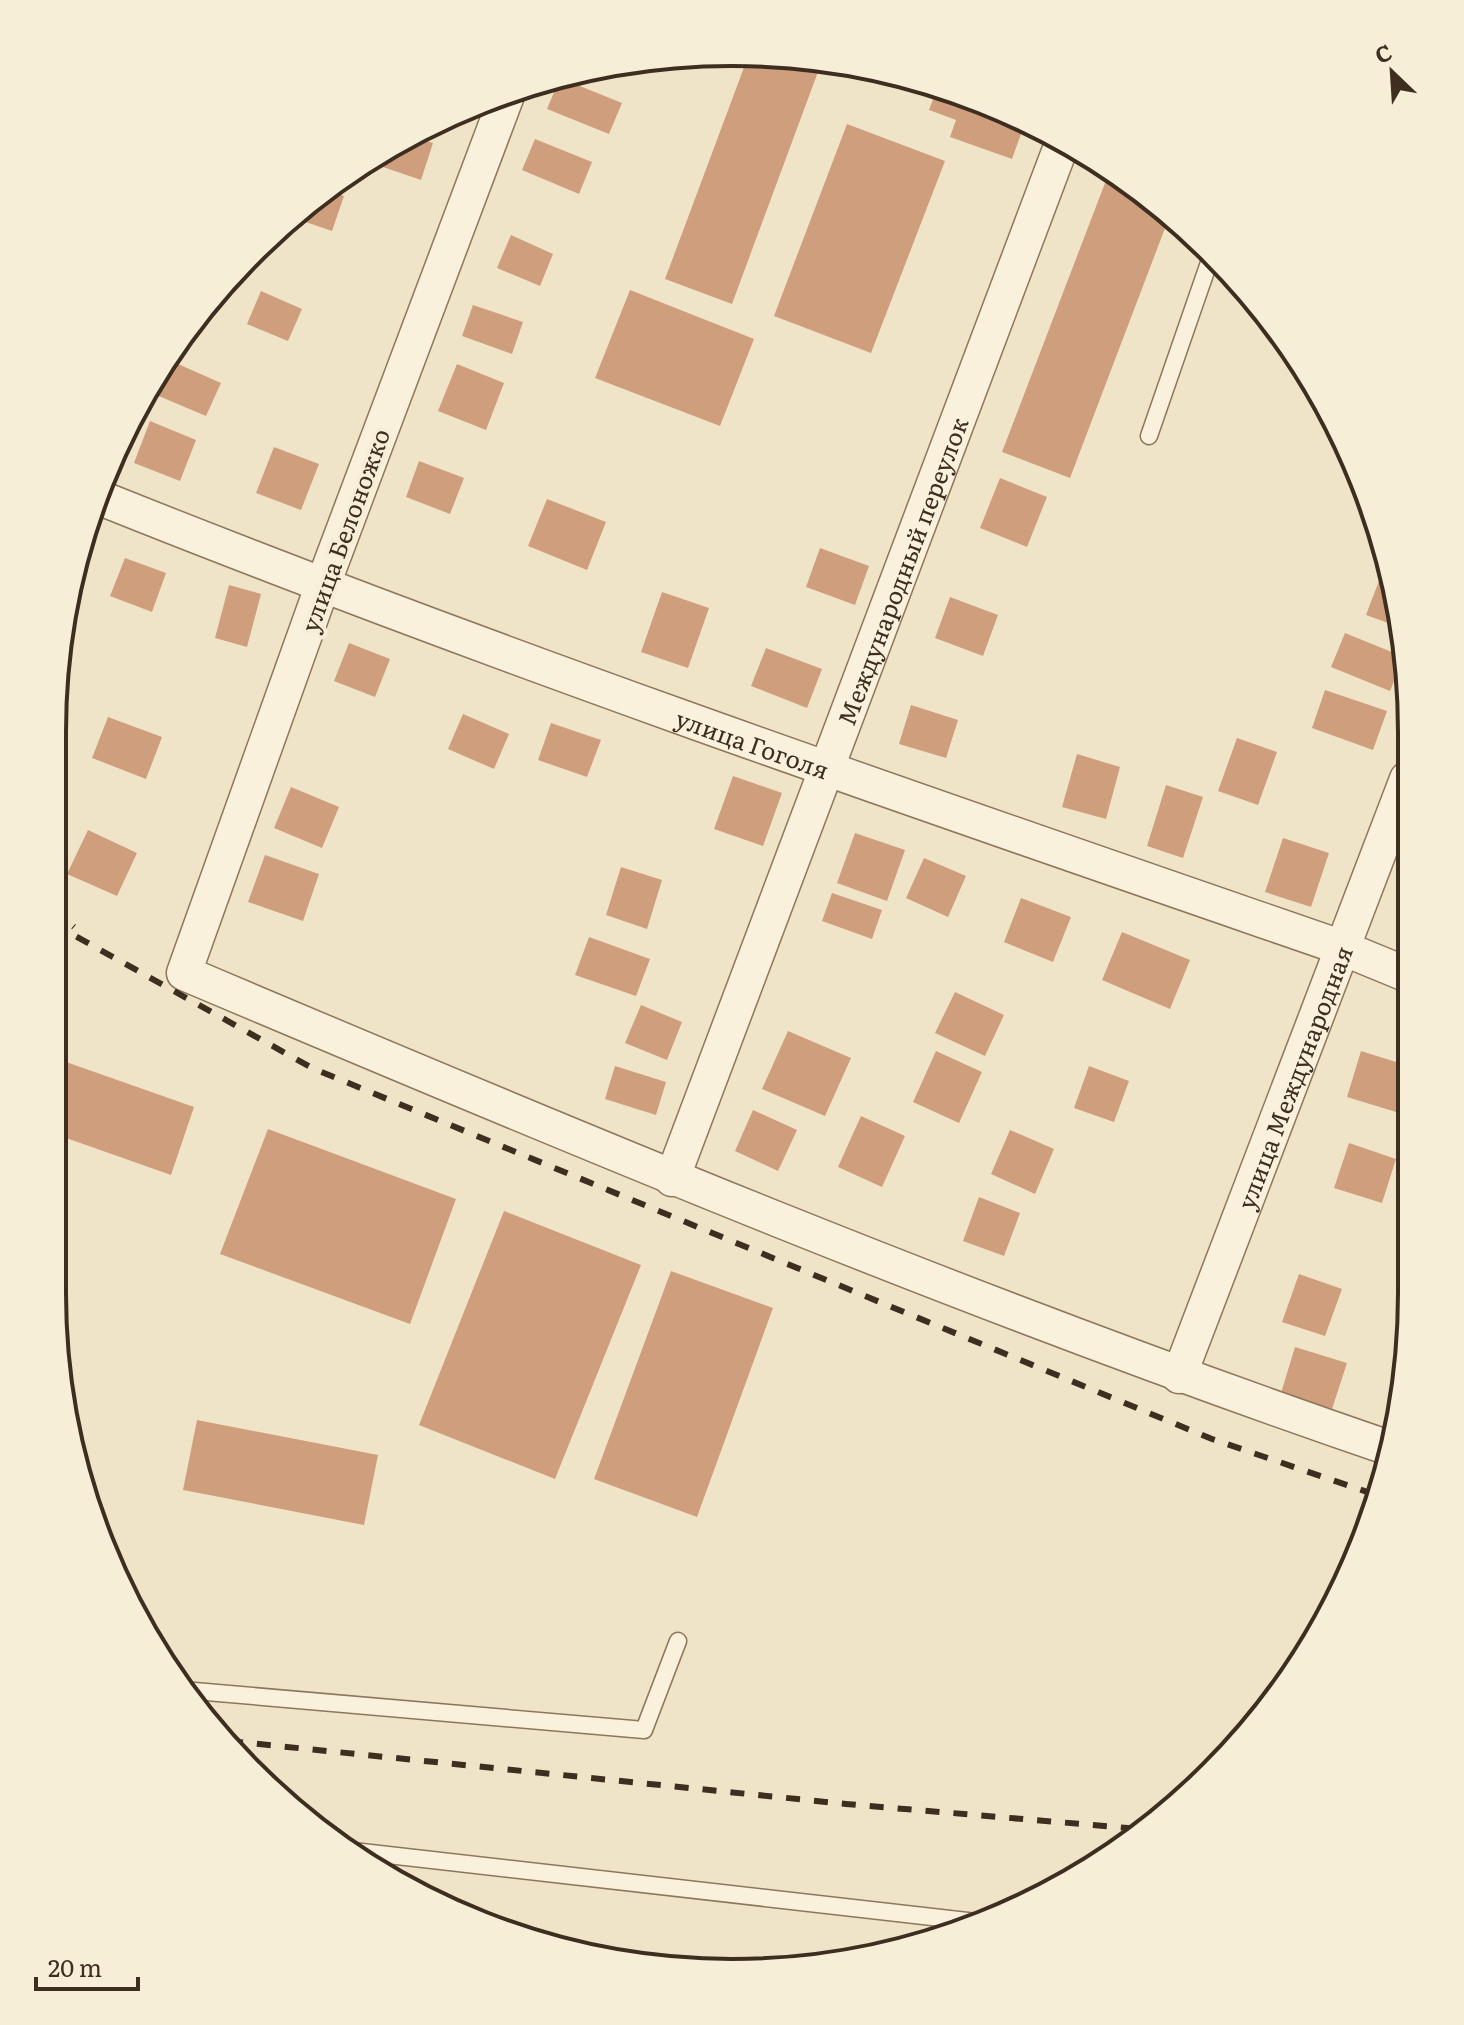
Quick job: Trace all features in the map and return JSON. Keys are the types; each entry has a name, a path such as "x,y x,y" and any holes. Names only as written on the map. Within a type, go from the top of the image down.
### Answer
{"street":[{"name":"улица Белоножко","path":"503,107 322,587 184,973 672,1179"},
{"name":"Международный переулок","path":"672,1179 1059,152"},
{"name":"улица Гоголя","path":"108,501 322,587 826,769 1340,947 1398,971"},
{"name":"улица Международная","path":"1179,1376 1398,802"},
{"path":"672,1179 1179,1376 1380,1445"}],"lane":[{"path":"1149,436 1208,266"},
{"path":"199,1691 644,1730 678,1641"},
{"path":"372,1853 957,1920"}],"building":[{"path":"744,66 818,72 732,304 665,279"},
{"path":"577,85 622,103 609,134 547,109 555,90"},
{"path":"934,97 1022,133 1012,159 950,137 956,120 929,110"},
{"path":"847,124 945,161 871,353 774,316"},
{"path":"535,139 592,162 579,194 522,170"},
{"path":"426,141 433,143 421,180 381,166"},
{"path":"1106,181 1166,227 1070,478 1002,452"},
{"path":"340,195 344,196 332,231 305,222"},
{"path":"511,235 553,254 540,286 497,268"},
{"path":"630,290 754,339 720,426 595,378"},
{"path":"261,291 302,309 288,341 247,324"},
{"path":"473,305 523,322 512,354 462,336"},
{"path":"177,364 221,383 206,416 157,395"},
{"path":"457,364 504,383 486,430 438,411"},
{"path":"150,421 196,440 180,481 134,463"},
{"path":"274,447 319,464 301,510 256,493"},
{"path":"419,461 464,478 450,514 406,497"},
{"path":"1000,478 1047,497 1027,547 980,528"},
{"path":"547,499 606,522 587,570 528,546"},
{"path":"820,548 869,566 855,605 806,587"},
{"path":"125,558 166,573 152,612 110,596"},
{"path":"1380,579 1388,623 1366,615"},
{"path":"229,585 261,594 247,647 215,638"},
{"path":"662,592 709,608 688,668 641,652"},
{"path":"950,597 998,615 983,656 935,638"},
{"path":"1345,633 1393,652 1396,677 1390,691 1331,667"},
{"path":"349,643 390,659 375,697 334,681"},
{"path":"766,648 822,669 807,708 751,686"},
{"path":"1325,690 1387,711 1373,750 1312,728"},
{"path":"911,705 958,720 946,758 899,744"},
{"path":"463,714 509,734 494,769 448,749"},
{"path":"108,717 162,737 146,779 92,758"},
{"path":"551,723 601,740 587,777 538,760"},
{"path":"1237,738 1277,752 1258,805 1218,791"},
{"path":"1077,754 1120,767 1106,819 1062,807"},
{"path":"733,776 782,793 763,846 714,829"},
{"path":"1166,785 1203,797 1183,858 1147,846"},
{"path":"291,787 339,807 322,848 274,828"},
{"path":"88,830 137,853 117,896 67,874"},
{"path":"855,833 905,850 887,901 837,883"},
{"path":"1283,838 1329,853 1311,907 1265,892"},
{"path":"265,855 319,874 303,921 248,902"},
{"path":"924,858 966,876 948,917 906,898"},
{"path":"621,867 662,880 647,929 606,915"},
{"path":"832,893 882,910 872,939 822,921"},
{"path":"1021,898 1071,917 1053,962 1004,942"},
{"path":"1122,932 1190,960 1170,1009 1102,980"},
{"path":"589,937 650,959 636,996 575,975"},
{"path":"955,992 1004,1015 985,1056 935,1033"},
{"path":"641,1005 682,1022 667,1060 625,1043"},
{"path":"788,1031 851,1058 825,1116 762,1089"},
{"path":"936,1051 982,1072 959,1123 913,1102"},
{"path":"1361,1051 1398,1063 1396,1112 1347,1097"},
{"path":"66,1062 194,1107 171,1175 66,1138"},
{"path":"615,1066 666,1082 656,1115 605,1099"},
{"path":"1089,1066 1129,1081 1114,1122 1074,1108"},
{"path":"753,1110 797,1130 778,1171 735,1151"},
{"path":"861,1116 905,1136 882,1187 838,1167"},
{"path":"268,1129 456,1199 410,1324 220,1254"},
{"path":"1010,1130 1054,1149 1035,1194 991,1174"},
{"path":"1349,1143 1396,1159 1382,1203 1334,1188"},
{"path":"979,1197 1020,1213 1004,1256 963,1241"},
{"path":"504,1211 641,1265 555,1479 419,1425"},
{"path":"671,1271 773,1308 697,1517 594,1479"},
{"path":"1299,1274 1342,1289 1325,1336 1282,1322"},
{"path":"1295,1347 1347,1363 1332,1409 1281,1393"},
{"path":"197,1420 378,1455 364,1525 183,1490"}],"railway":[{"path":"66,920 74,927"},
{"path":"66,931 312,1068 1212,1439 1367,1492"},
{"path":"241,1742 846,1804 1128,1828"}]}
